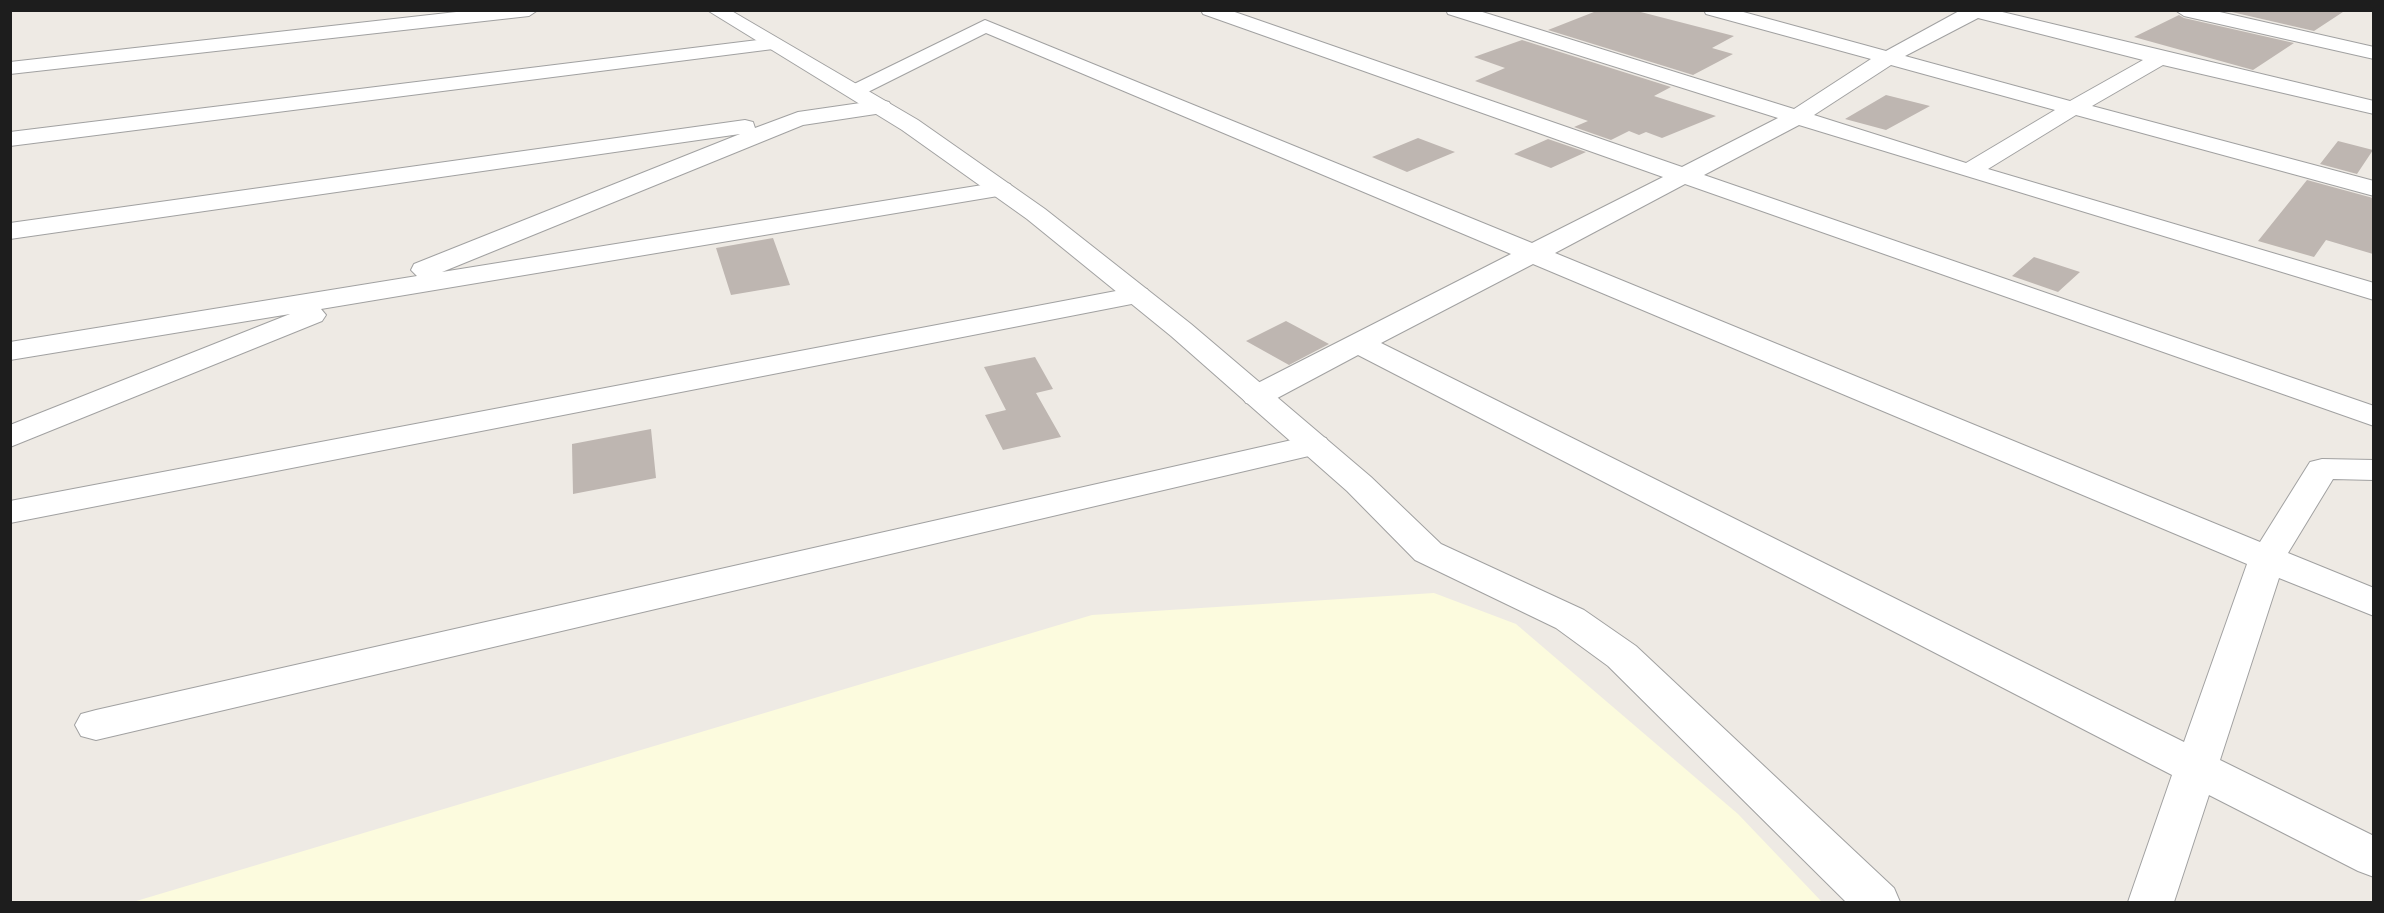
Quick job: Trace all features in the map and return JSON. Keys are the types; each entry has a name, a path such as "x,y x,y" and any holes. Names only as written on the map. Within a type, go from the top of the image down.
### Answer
{"street":[{"path":"10,68 529,10"},
{"path":"716,10 868,99 1001,189 1137,295 1257,396 1359,484 1428,552 1570,619 1622,656 1878,903"},
{"path":"1210,10 2373,417"},
{"path":"1455,10 1970,171 2373,292"},
{"path":"1713,10 2373,189"},
{"path":"2184,10 2373,53"},
{"path":"1257,396 1797,117 1887,58 1972,11 2373,108"},
{"path":"10,437 798,119 868,99 986,26 2373,603"},
{"path":"10,139 774,44"},
{"path":"1970,171 2160,58"},
{"path":"10,231 798,119"},
{"path":"10,351 1001,189"},
{"path":"10,512 1137,295"},
{"path":"1359,344 2373,858"},
{"path":"96,725 1314,445"},
{"path":"2151,903 2267,559 2322,469 2373,470"}],"shaded area":[{"path":"1434,593 1516,624 1738,814 1822,902 133,902 1092,615"}],"building":[{"path":"1599,10 1633,10 1734,36 1712,48 1733,54 1693,75 1548,30"},
{"path":"2223,10 2346,10 2314,31"},
{"path":"2179,15 2294,43 2253,70 2134,37"},
{"path":"1522,40 1671,87 1654,96 1716,116 1662,138 1646,132 1639,135 1629,131 1611,140 1574,127 1588,121 1475,81 1505,68 1474,57"},
{"path":"1886,95 1930,106 1886,130 1845,119"},
{"path":"1418,138 1455,152 1407,172 1372,157"},
{"path":"1548,139 1586,152 1551,168 1514,154"},
{"path":"2338,141 2373,150 2357,174 2320,164"},
{"path":"2307,180 2373,198 2373,254 2326,240 2314,257 2258,241"},
{"path":"773,238 790,285 731,295 716,248"},
{"path":"2034,257 2080,272 2058,292 2012,276"},
{"path":"1286,321 1329,344 1289,365 1246,341"},
{"path":"1035,357 1053,389 1036,393 1061,437 1003,450 985,415 1006,410 984,367"},
{"path":"651,429 656,478 573,494 572,444"}]}
